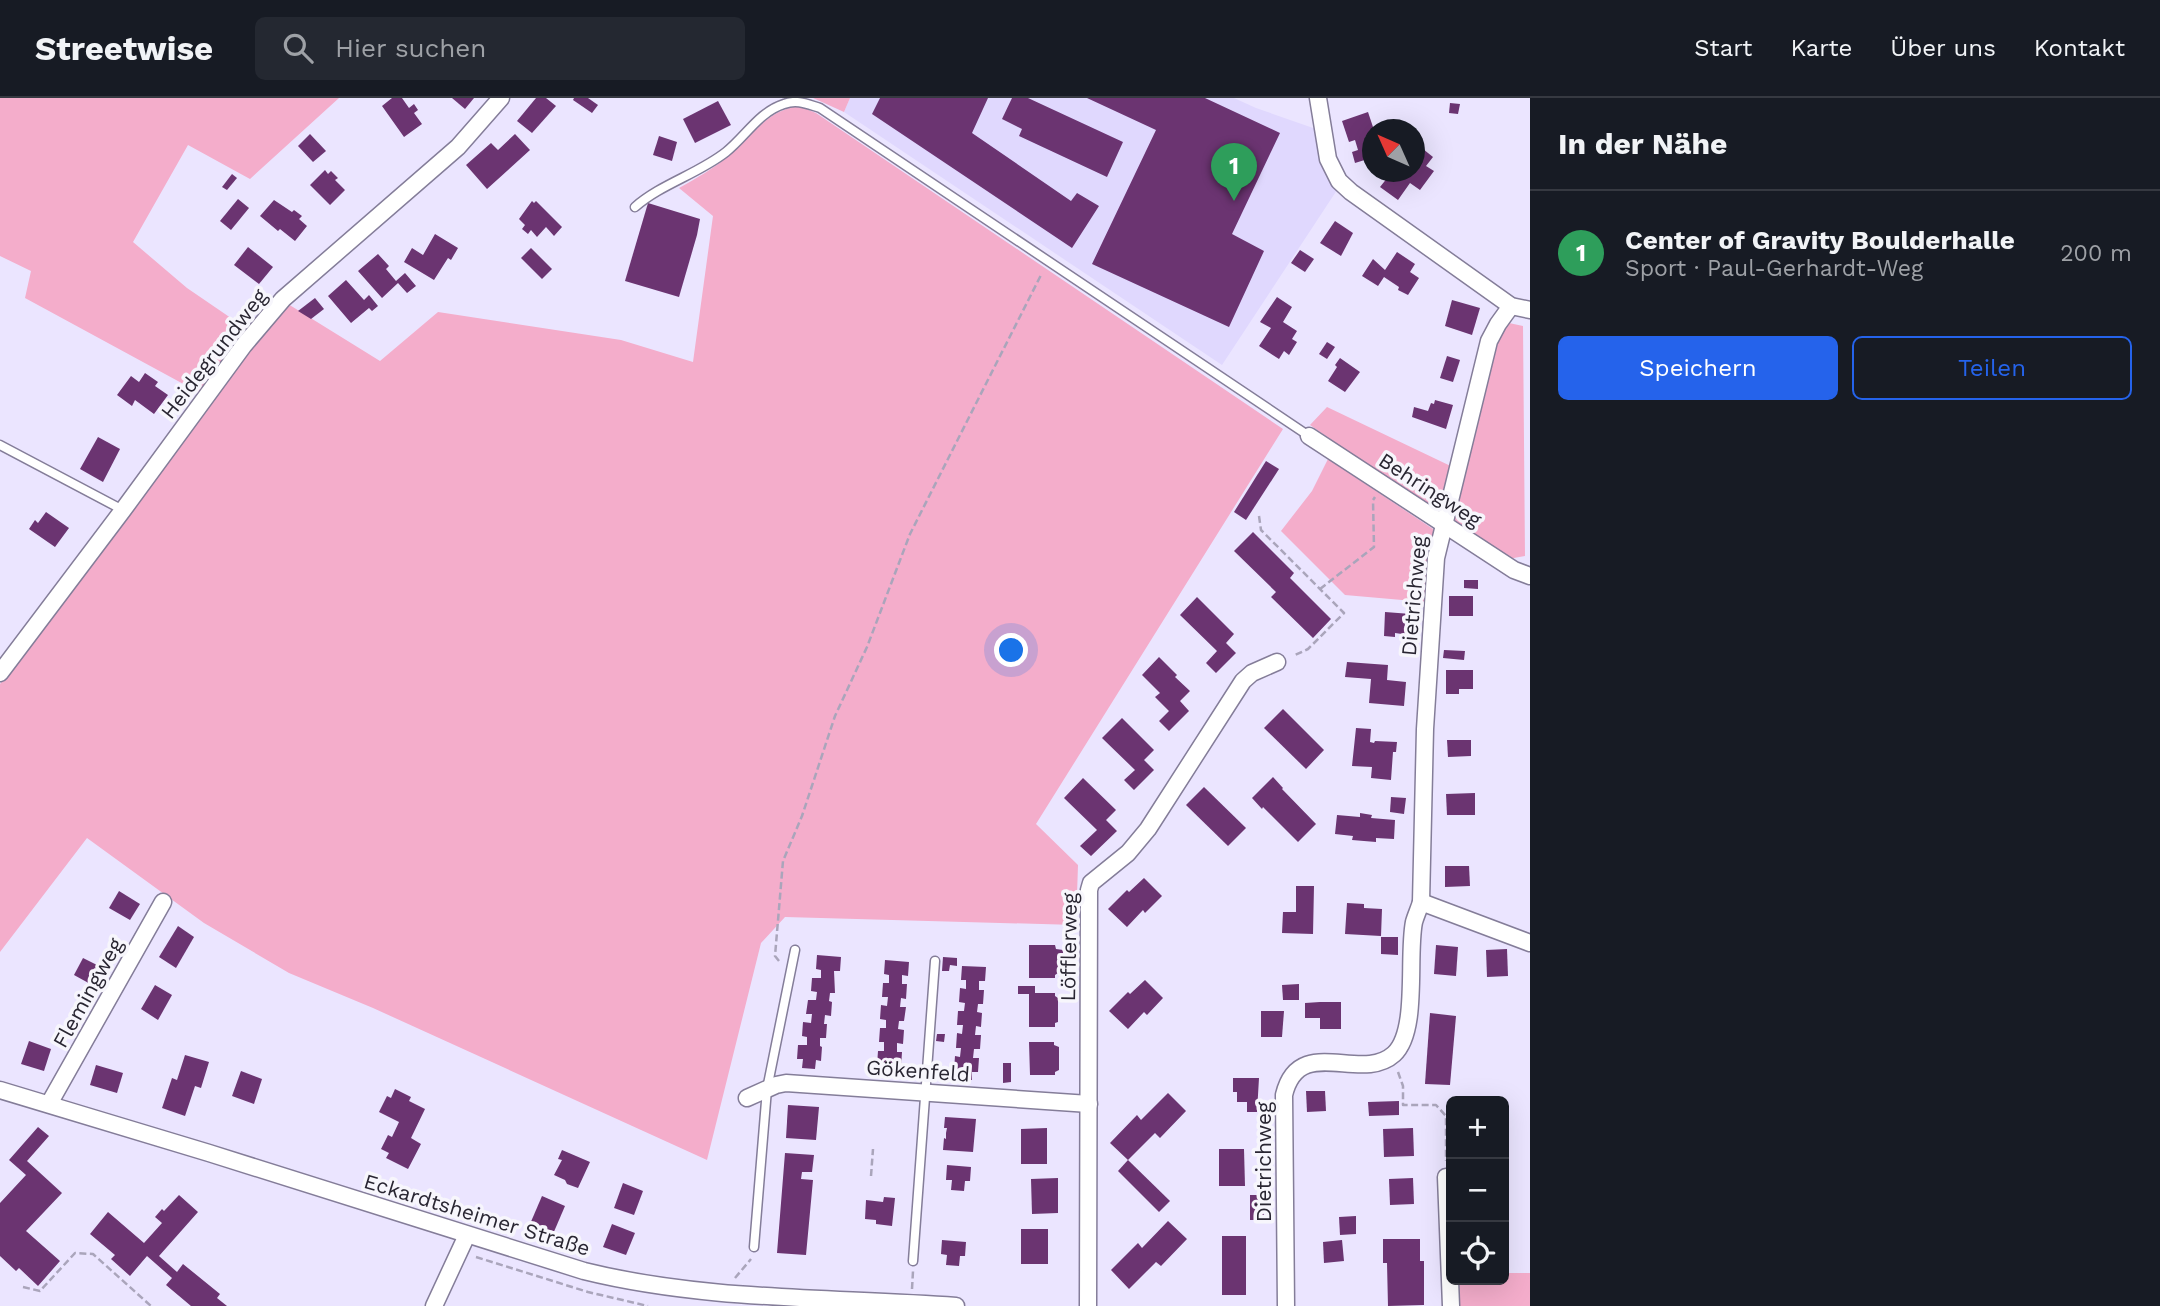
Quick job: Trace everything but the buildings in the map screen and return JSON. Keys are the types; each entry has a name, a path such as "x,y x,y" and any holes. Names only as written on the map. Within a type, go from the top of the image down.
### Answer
{"street":[{"name":"Heidegrundweg","path":"0,673 244,345 283,299 458,147 501,98"},
{"path":"1318,98 1328,159 1339,181 1511,306 1530,310"},
{"name":"Dietrichweg","path":"1286,1306 1284,1095 1288,1081 1296,1070 1312,1063 1374,1063 1392,1056 1401,1045 1408,1029 1414,927 1421,902 1425,730 1436,558 1442,524 1489,341 1511,306"},
{"name":"Behringweg","path":"1309,436 1514,570 1530,576"},
{"name":"Löfflerweg","path":"1088,1306 1088,899 1091,883 1128,853 1148,829 1242,681 1252,673 1276,662"},
{"name":"Flemingweg","path":"49,1104 163,902"},
{"path":"1421,902 1530,943"},
{"name":"Gökenfeld","path":"747,1098 767,1088 786,1083 1089,1104"},
{"name":"Eckardtsheimer Straße","path":"0,1091 612,1278 702,1291 956,1306"},
{"path":"1448,1222 1451,1306"},
{"path":"434,1306 467,1235"}],"lane":[{"path":"635,208 649,195 702,169 728,150 765,113 784,103 800,101 820,108 1309,436"},
{"path":"0,446 123,510"},
{"path":"754,1247 767,1088 795,950"},
{"path":"913,1261 935,961"}],"path":[{"path":"790,972 775,956 783,861 802,816 835,716 867,647 910,534 1048,261"},
{"path":"1320,589 1374,547 1373,500 1382,484"},
{"path":"1259,516 1261,530 1344,613 1308,649 1276,662"},
{"path":"1392,1056 1403,1086 1403,1105 1436,1105 1446,1116 1446,1159"},
{"path":"871,1176 873,1149"},
{"path":"730,1293 735,1278 753,1257 754,1247"},
{"path":"459,1251 587,1292 648,1306"},
{"path":"23,1287 40,1291 75,1253 93,1254 151,1306"},
{"path":"911,1303 913,1261"}],"shaded area":[{"path":"0,98 339,98 250,179 188,145 133,242 187,288 247,329 200,393 25,298 31,271 0,256"},
{"path":"813,98 850,98 844,112"},
{"path":"850,98 1234,98 1316,129 1339,187 1222,365 844,112"},
{"path":"799,106 816,113 1283,429 1036,824 1078,865 1076,925 785,917 761,943 707,1160 373,1008 289,973 204,923 87,838 0,952 0,684 250,349 288,304 380,361 438,312 621,340 693,362 713,216 679,188 724,160 769,118"},
{"path":"1509,323 1523,326 1525,556 1508,559 1310,425 1327,407 1459,470 1494,342"},
{"path":"1328,459 1436,531 1425,602 1345,595 1281,531 1312,491"},
{"path":"1509,1273 1530,1273 1530,1306 1456,1306 1455,1285 1509,1285"}],"place":[{"name":"Center of Gravity Boulderhalle","path":"1234,201"}]}
